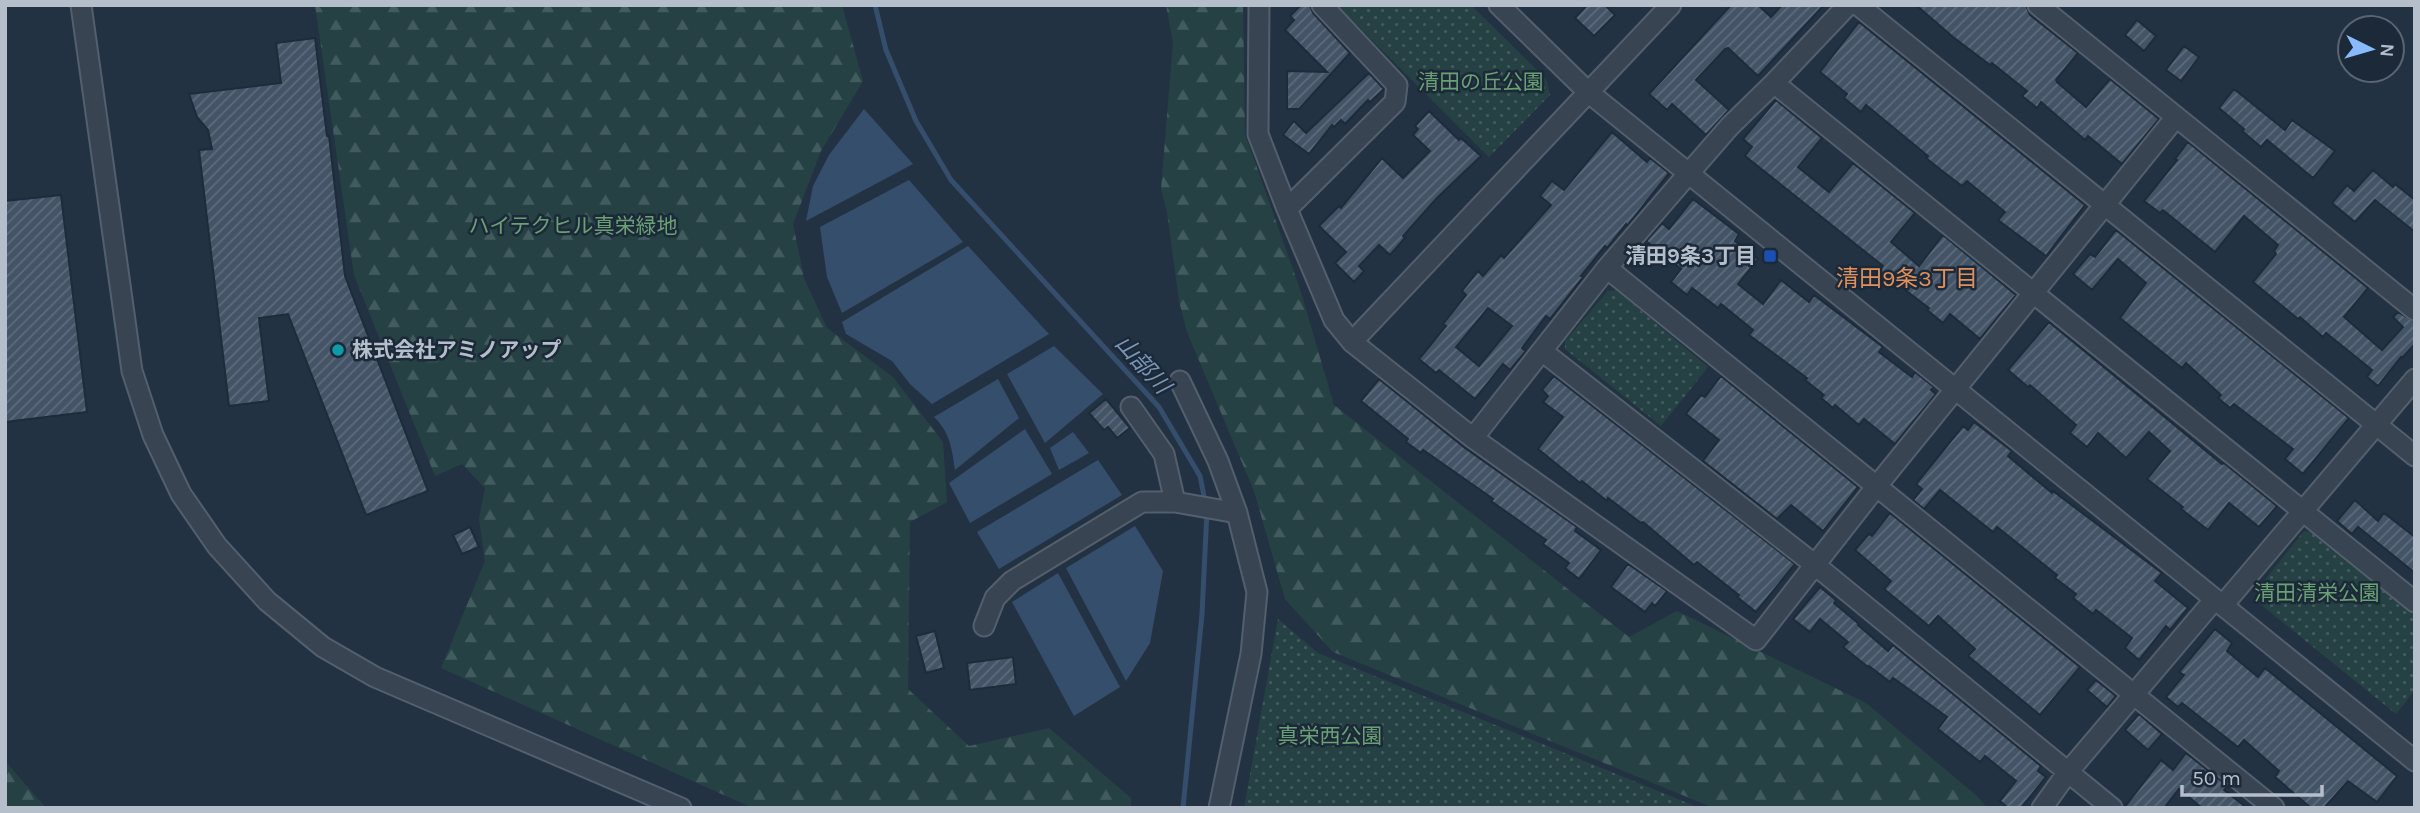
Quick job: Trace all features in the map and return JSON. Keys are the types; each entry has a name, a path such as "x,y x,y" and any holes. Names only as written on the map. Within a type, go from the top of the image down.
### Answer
{"street":[{"path":"81,5 132,371 153,435 181,494 217,546 267,601 323,646 375,677 681,808"},
{"path":"1259,5 1258,134 1334,320 1352,342 1474,438 1756,640 1814,564 2176,117"},
{"path":"1287,209 1395,103 1397,85 1322,5"},
{"path":"1499,5 1588,92 2415,761"},
{"path":"1352,342 1671,5"},
{"path":"1474,438 1607,268 1689,173 1730,126 1848,5"},
{"path":"1858,5 2415,456"},
{"path":"2038,5 2415,310"},
{"path":"1774,83 2415,602"},
{"path":"1607,268 2274,808"},
{"path":"1542,351 1814,564 2112,808"},
{"path":"2042,808 2068,772 2134,696 2302,511 2415,379"},
{"path":"1180,381 1218,461 1256,592 1251,654 1219,808"},
{"path":"1131,407 1164,454 1179,503"},
{"path":"984,626 995,598 1020,576 1142,502 1179,503 1231,512"}],"green space":[{"name":"ハイテクヒル真栄緑地","path":"315,5 842,5 863,81 821,151 793,224 804,278 827,328 893,377 943,442 947,502 910,522 908,689 969,746 1049,728 1131,798 1131,808 753,808 441,668 485,561 479,518 485,488 462,464 435,476 354,275"},
{"path":"1166,5 1243,5 1245,134 1300,289 1334,405 1629,637 1677,611 1866,703 1977,796 1987,808 1714,808 1333,652 1285,599 1254,491 1187,332 1179,301 1167,212 1161,189 1173,42"},
{"name":"清田の丘公園","path":"1343,5 1471,5 1546,79 1550,95 1489,157 1340,8"},
{"path":"1616,290 1708,367 1661,426 1565,349 1565,341 1608,291"},
{"name":"清田清栄公園","path":"2304,531 2312,532 2415,616 2415,690 2396,714 2259,603 2256,591"},
{"name":"真栄西公園","path":"1278,619 1318,653 1700,808 1244,808"},
{"path":"5,761 46,808 5,808"}],"water":[{"path":"864,109 913,164 806,221 813,186 829,155"},
{"path":"909,180 963,242 842,313 827,277 820,227"},
{"path":"968,246 1049,334 932,404 910,384 892,361 846,334 842,322"},
{"path":"1054,346 1103,394 1045,443 1007,374"},
{"path":"998,379 1019,418 955,470 947,435 934,417"},
{"path":"1025,429 1052,474 970,523 949,483"},
{"path":"1073,432 1089,453 1059,470 1050,448"},
{"path":"1098,460 1122,495 999,569 977,532"},
{"path":"1135,526 1163,571 1150,643 1126,681 1066,568"},
{"path":"1058,573 1120,687 1074,716 1012,602"}],"building":[{"path":"1301,5 1310,5 1313,13 1350,53 1299,109 1287,109 1287,71 1327,72 1285,30 1294,20 1290,16"},
{"path":"1587,5 1605,5 1615,15 1594,36 1575,18"},
{"path":"1731,5 1758,5 1771,17 1782,5 1824,5 1758,76 1728,48 1696,80 1729,110 1706,135 1672,104 1667,110 1649,94"},
{"path":"1916,5 2026,5 2030,15 2078,53 2056,80 2086,107 2110,79 2159,119 2122,164 2088,136 2085,140 2041,102 2037,108 2022,96 2027,91 1953,37"},
{"path":"2137,20 2156,36 2144,51 2125,35"},
{"path":"1859,22 2085,205 2046,256 1998,220 2005,212 1967,181 1962,186 1866,105 1861,112 1844,98 1847,94 1820,72"},
{"name":"株式会社アミノアップ","path":"315,38 345,276 428,491 366,515 288,314 259,318 269,401 229,406 199,150 212,149 208,130 197,117 189,94 281,83 276,43"},
{"path":"2184,46 2199,57 2181,81 2166,70"},
{"path":"1369,73 1384,89 1370,102 1368,100 1345,124 1341,120 1334,127 1332,125 1309,154 1283,135 1294,121 1306,133"},
{"path":"2234,89 2285,130 2292,120 2335,151 2313,178 2267,140 2261,147 2219,108"},
{"path":"1776,100 1822,138 1798,167 1829,192 1853,163 1915,213 1891,242 1919,266 1943,235 2016,295 1980,339 1950,314 1943,323 1927,310 1929,308 1896,283 1892,287 1877,273 1883,266 1745,156 1752,147 1743,139"},
{"path":"1429,111 1459,140 1461,138 1481,156 1437,198 1390,255 1379,245 1359,266 1364,271 1354,282 1335,263 1346,252 1319,226 1339,206 1341,208 1382,158 1403,178 1430,151 1413,135 1418,129 1415,126"},
{"path":"1612,132 1647,162 1650,158 1669,173 1627,226 1626,224 1607,248 1605,246 1550,319 1546,316 1522,348 1526,351 1510,370 1503,364 1475,399 1439,370 1436,373 1419,359 1446,326 1443,324 1466,295 1462,291 1478,271 1483,276 1501,255 1504,258 1551,205 1540,196 1552,181 1564,190","holes":["1488,308 1512,326 1479,366 1456,347"]},
{"path":"2188,142 2368,288 2344,317 2382,350 2403,327 2393,317 2398,312 2415,322 2415,344 2378,386 2367,377 2372,370 2326,333 2323,337 2300,317 2298,319 2253,282 2276,254 2274,251 2278,245 2244,216 2215,252 2163,210 2160,213 2144,201"},
{"path":"2373,170 2393,187 2395,184 2415,200 2415,232 2375,200 2355,222 2332,203 2347,185 2354,191"},
{"path":"61,195 87,412 5,422 5,201"},
{"path":"1693,199 1739,234 1735,241 1758,259 1738,284 1763,304 1781,280 1809,302 1814,295 1883,347 1879,352 1912,377 1915,372 1934,387 1931,390 1936,394 1895,444 1864,419 1859,425 1835,405 1833,408 1821,398 1824,395 1805,380 1807,378 1749,335 1753,330 1721,304 1718,308 1692,288 1687,295 1671,282 1681,269 1646,241 1662,223 1669,229"},
{"path":"2116,230 2349,418 2303,474 2285,459 2293,449 2234,404 2230,408 2218,398 2221,395 2186,363 2182,368 2120,318 2146,283 2118,259 2092,290 2073,274 2090,254 2095,257"},
{"path":"2049,322 2277,506 2259,527 2229,503 2208,530 2181,509 2183,507 2147,479 2170,451 2149,432 2126,458 2098,433 2087,447 2070,433 2076,425 2030,385 2028,387 2008,370"},
{"path":"1554,376 1795,564 1756,612 1697,562 1694,565 1643,522 1608,498 1607,501 1582,481 1580,483 1538,449 1563,417 1543,402 1548,396 1542,390"},
{"path":"1721,376 1858,487 1823,531 1791,505 1777,519 1703,461 1719,440 1686,414 1701,395 1705,397"},
{"path":"1379,379 1465,448 1577,527 1575,531 1601,550 1579,579 1565,568 1569,563 1543,544 1546,540 1423,450 1421,453 1406,442 1408,439 1361,401"},
{"path":"1106,399 1130,428 1117,438 1108,427 1104,430 1089,413"},
{"path":"1974,422 2012,451 2008,456 2052,493 2053,491 2162,573 2155,581 2188,608 2170,630 2166,626 2139,660 2125,648 2132,638 2096,610 2093,614 2073,598 2076,594 2055,578 2057,575 1997,527 1993,532 1940,490 1924,509 1913,500 1922,489 1916,484 1963,426 1968,430"},
{"path":"2355,500 2378,521 2384,513 2415,537 2415,573 2358,527 2352,534 2337,521"},
{"path":"1890,513 2080,667 2040,715 1968,656 1975,649 1938,616 1929,626 1884,589 1891,581 1855,550 1869,534 1872,536"},
{"path":"470,527 479,547 462,554 453,535"},
{"path":"1628,564 1667,591 1655,606 1652,603 1645,612 1611,587"},
{"path":"1820,587 1888,651 1893,645 2041,766 2038,771 2046,777 2021,808 2008,808 2000,801 2016,781 1985,756 1980,762 1938,729 1947,717 1893,678 1890,682 1868,667 1843,647 1848,642 1820,619 1810,632 1793,619"},
{"path":"2215,629 2232,643 2227,651 2258,677 2265,668 2397,776 2377,802 2348,781 2324,808 2311,808 2275,777 2279,771 2244,740 2238,747 2182,703 2178,707 2166,697 2184,675 2179,672"},
{"path":"935,631 944,668 926,673 916,636"},
{"path":"1013,657 1016,684 970,690 967,663"},
{"path":"2096,680 2116,696 2107,707 2087,690"},
{"path":"2139,714 2162,734 2148,750 2125,730"},
{"path":"2186,753 2228,786 2224,790 2247,808 2202,808 2179,789 2164,808 2124,808 2161,760 2173,770"}],"waterway":[{"name":"山部川","path":"875,5 886,50 916,121 951,180 1159,407 1200,476 1205,501"},
{"name":"山部川","path":"1183,808 1202,614 1207,511"}],"place":[{"name":"清田9条3丁目","path":"1770,256"},
{"name":"株式会社アミノアップ","path":"338,350"}],"district":[{"name":"清田9条3丁目","path":"1907,278"}]}
